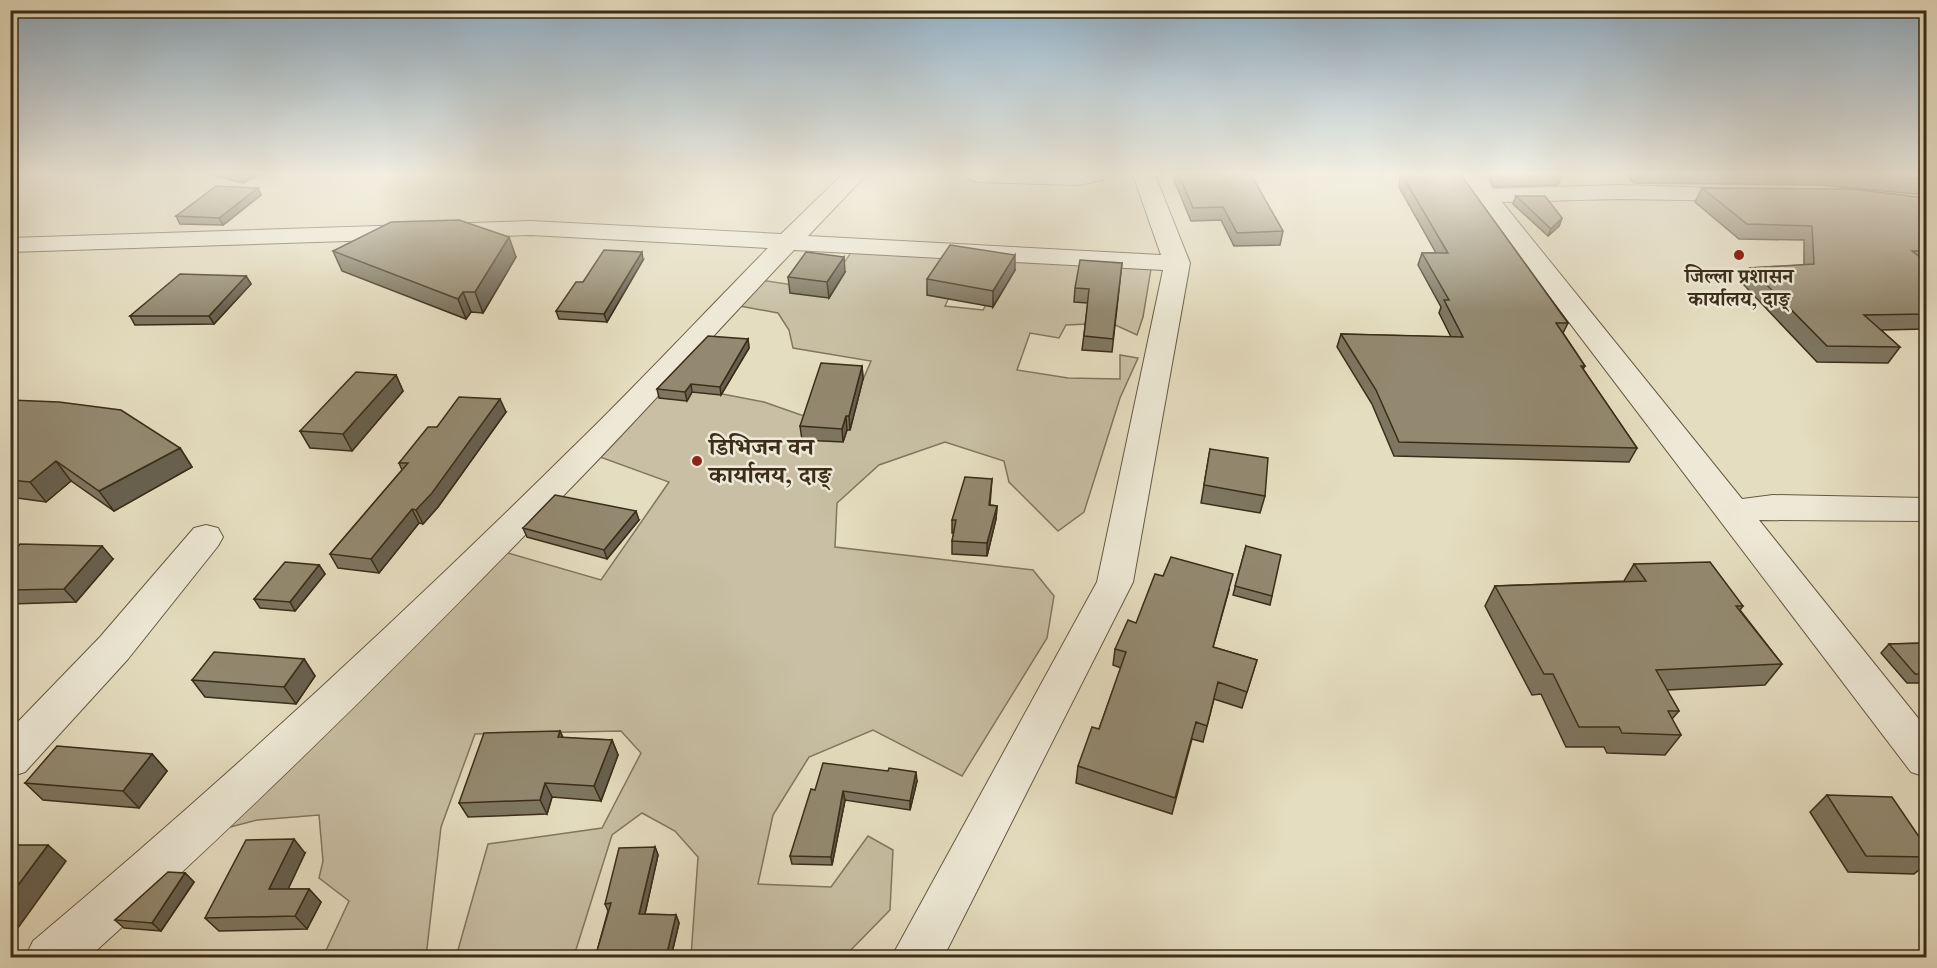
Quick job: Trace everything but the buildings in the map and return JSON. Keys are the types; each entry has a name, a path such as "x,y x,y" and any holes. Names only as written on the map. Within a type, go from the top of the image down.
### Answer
{"street":[{"path":"50,957 154,869 380,658 586,453 808,220"},
{"path":"916,957 1115,582 1177,263 1161,220"},
{"path":"1507,220 1926,759"},
{"path":"10,244 531,228 1177,263"},
{"path":"1734,512 1773,507 1926,509"},
{"path":"10,759 114,648 206,537"}],"shaded area":[{"path":"852,251 967,259 945,306 983,310 996,287 999,262 1095,264 1151,269 1143,317 1137,335 1111,323 1066,325 1059,338 1030,333 1017,370 1068,378 1120,379 1120,355 1138,358 1120,398 1084,512 1058,531 1009,482 1004,461 945,442 879,465 837,503 835,547 1033,570 1054,596 1047,638 962,776 873,730 809,757 773,815 758,884 831,887 868,836 893,850 890,910 844,957 691,957 698,857 675,831 642,813 612,835 574,956 456,957 488,844 602,828 641,753 621,731 475,734 441,827 426,957 323,957 349,901 319,878 323,861 319,815 257,820 185,839 487,547 601,580 669,482 589,453 660,382 764,402 801,415 847,417 871,361 793,348 789,330 778,313 729,304 761,280 826,290"}],"place":[{"name":"जिल्ला प्रशासन कार्यालय, दाङ्","path":"1739,255"},
{"name":"डिभिजन वन कार्यालय, दाङ्","path":"697,461"}]}
